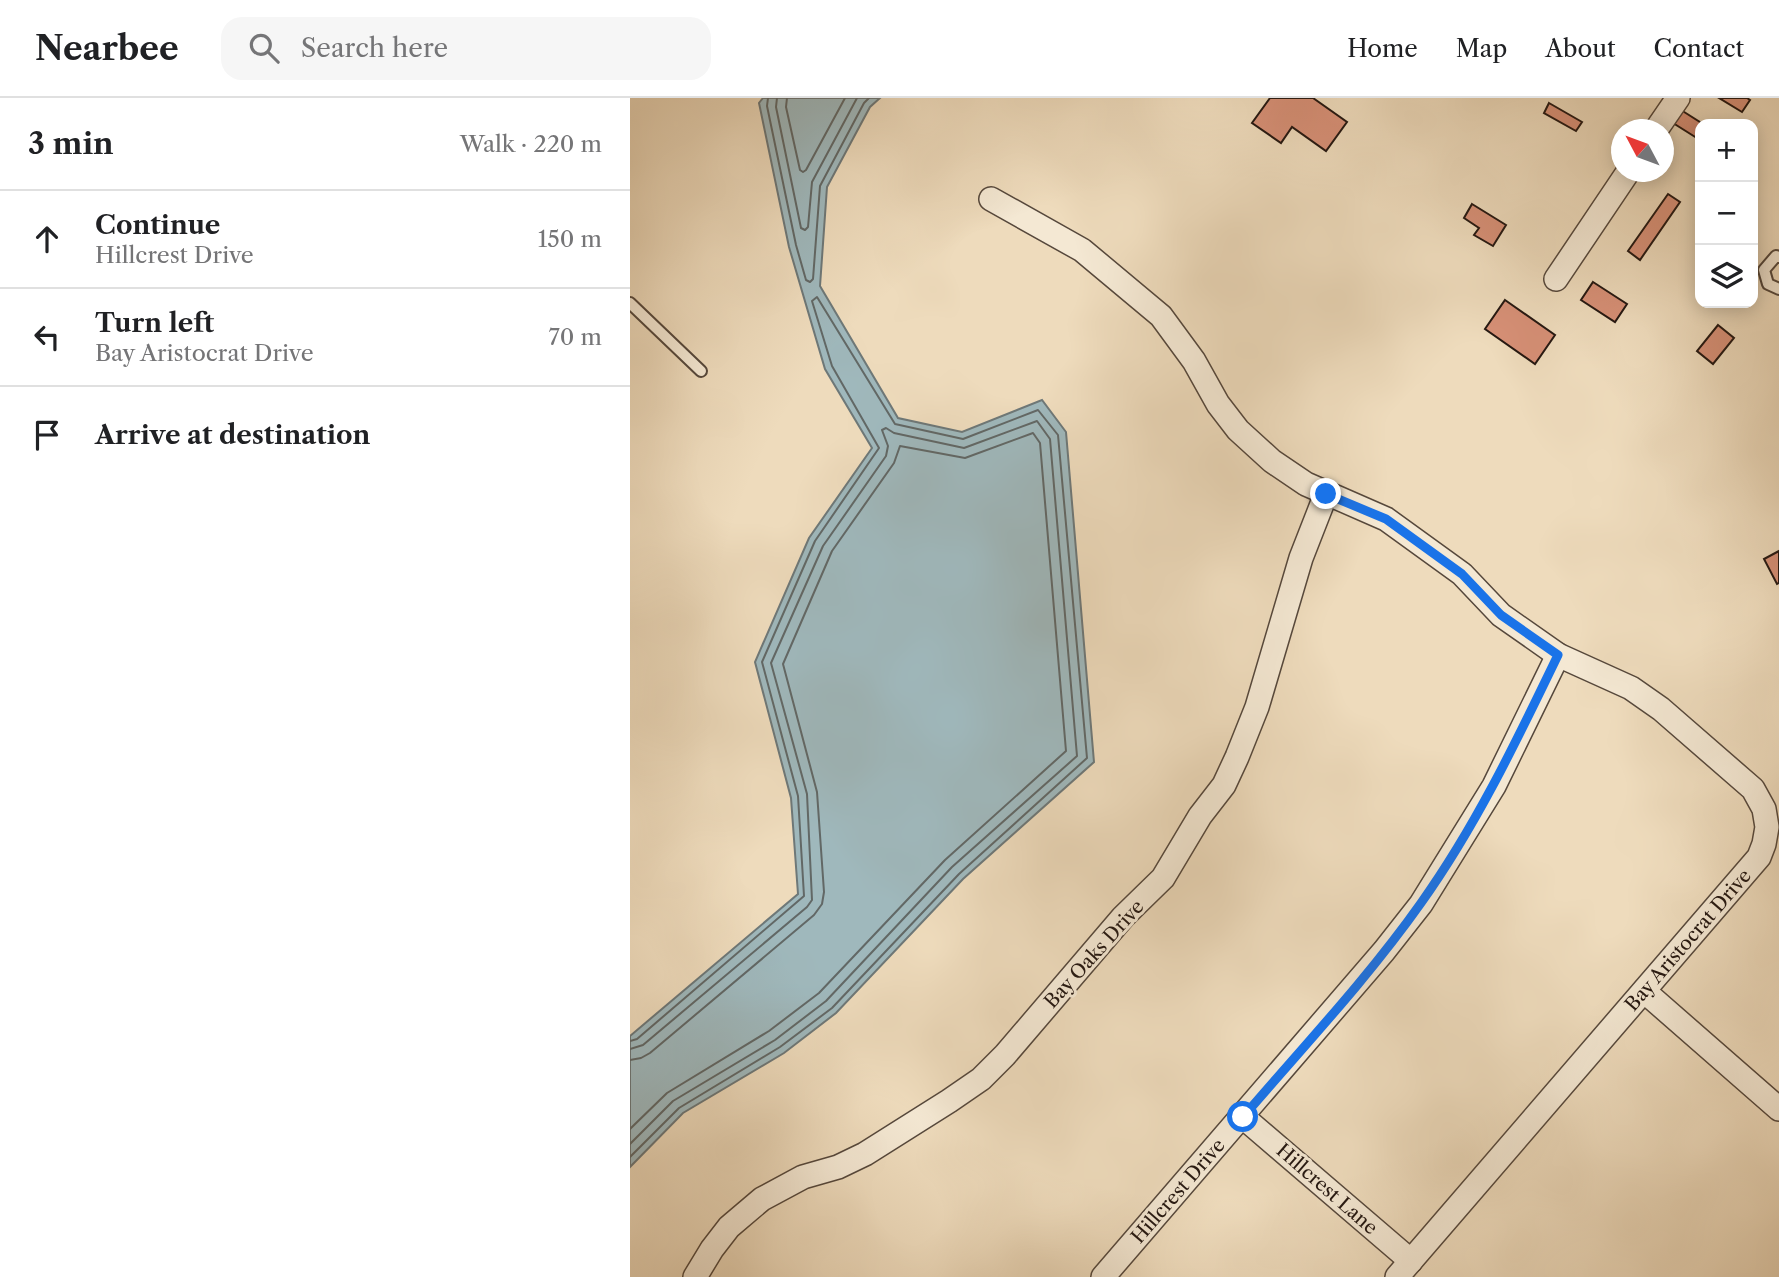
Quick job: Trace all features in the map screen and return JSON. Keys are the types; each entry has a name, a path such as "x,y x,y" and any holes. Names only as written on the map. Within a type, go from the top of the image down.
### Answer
{"street":[{"path":"1664,119 1678,98"},
{"path":"1556,279 1621,182"},
{"name":"Bay Aristocrat Drive","path":"991,199 1082,250 1161,316 1194,361 1218,404 1238,430 1272,461 1306,484 1386,519 1462,574 1501,615 1558,655 1631,688 1661,709 1753,789 1764,809 1767,827 1759,857 1404,1269"},
{"name":"Bay Oaks Drive","path":"695,1277 729,1227 762,1199 803,1177 838,1167 865,1154 981,1079 1005,1055 1123,916 1163,878 1199,816 1224,785 1237,757 1257,707 1301,558 1326,494"},
{"name":"Hillcrest Drive","path":"1103,1277 1243,1117 1421,904 1494,786 1558,655"},
{"path":"1644,991 1779,1109"},
{"name":"Hillcrest Lane","path":"1243,1117 1404,1269"}],"lane":[{"path":"1779,257 1776,256 1769,262 1764,270 1768,284 1779,289"},
{"path":"630,303 701,371"}],"water":[{"path":"763,98 880,98 870,107 827,187 820,286 898,418 962,432 1042,400 1066,432 1094,762 963,879 836,1013 784,1053 683,1113 630,1167 630,1036 798,894 791,798 755,662 809,538 872,448 825,369 789,247 759,103"}],"building":[{"path":"1270,98 1313,98 1347,122 1326,151 1292,127 1281,143 1252,123"},
{"path":"1719,98 1747,98 1750,100 1742,112"},
{"path":"1549,103 1582,122 1576,131 1544,113"},
{"path":"1681,110 1695,119 1695,137 1674,124"},
{"path":"1668,194 1680,202 1640,260 1628,251"},
{"path":"1472,204 1506,225 1493,246 1474,235 1479,228 1464,218"},
{"path":"1593,282 1627,304 1615,322 1581,300"},
{"path":"1505,300 1555,335 1535,364 1485,329"},
{"path":"1718,325 1734,338 1713,364 1697,351"},
{"path":"1779,551 1779,583 1777,584 1764,559"}],"route":[{"path":"1243,1117 1421,904 1494,786 1558,655 1501,615 1462,574 1386,519 1326,494"}]}
